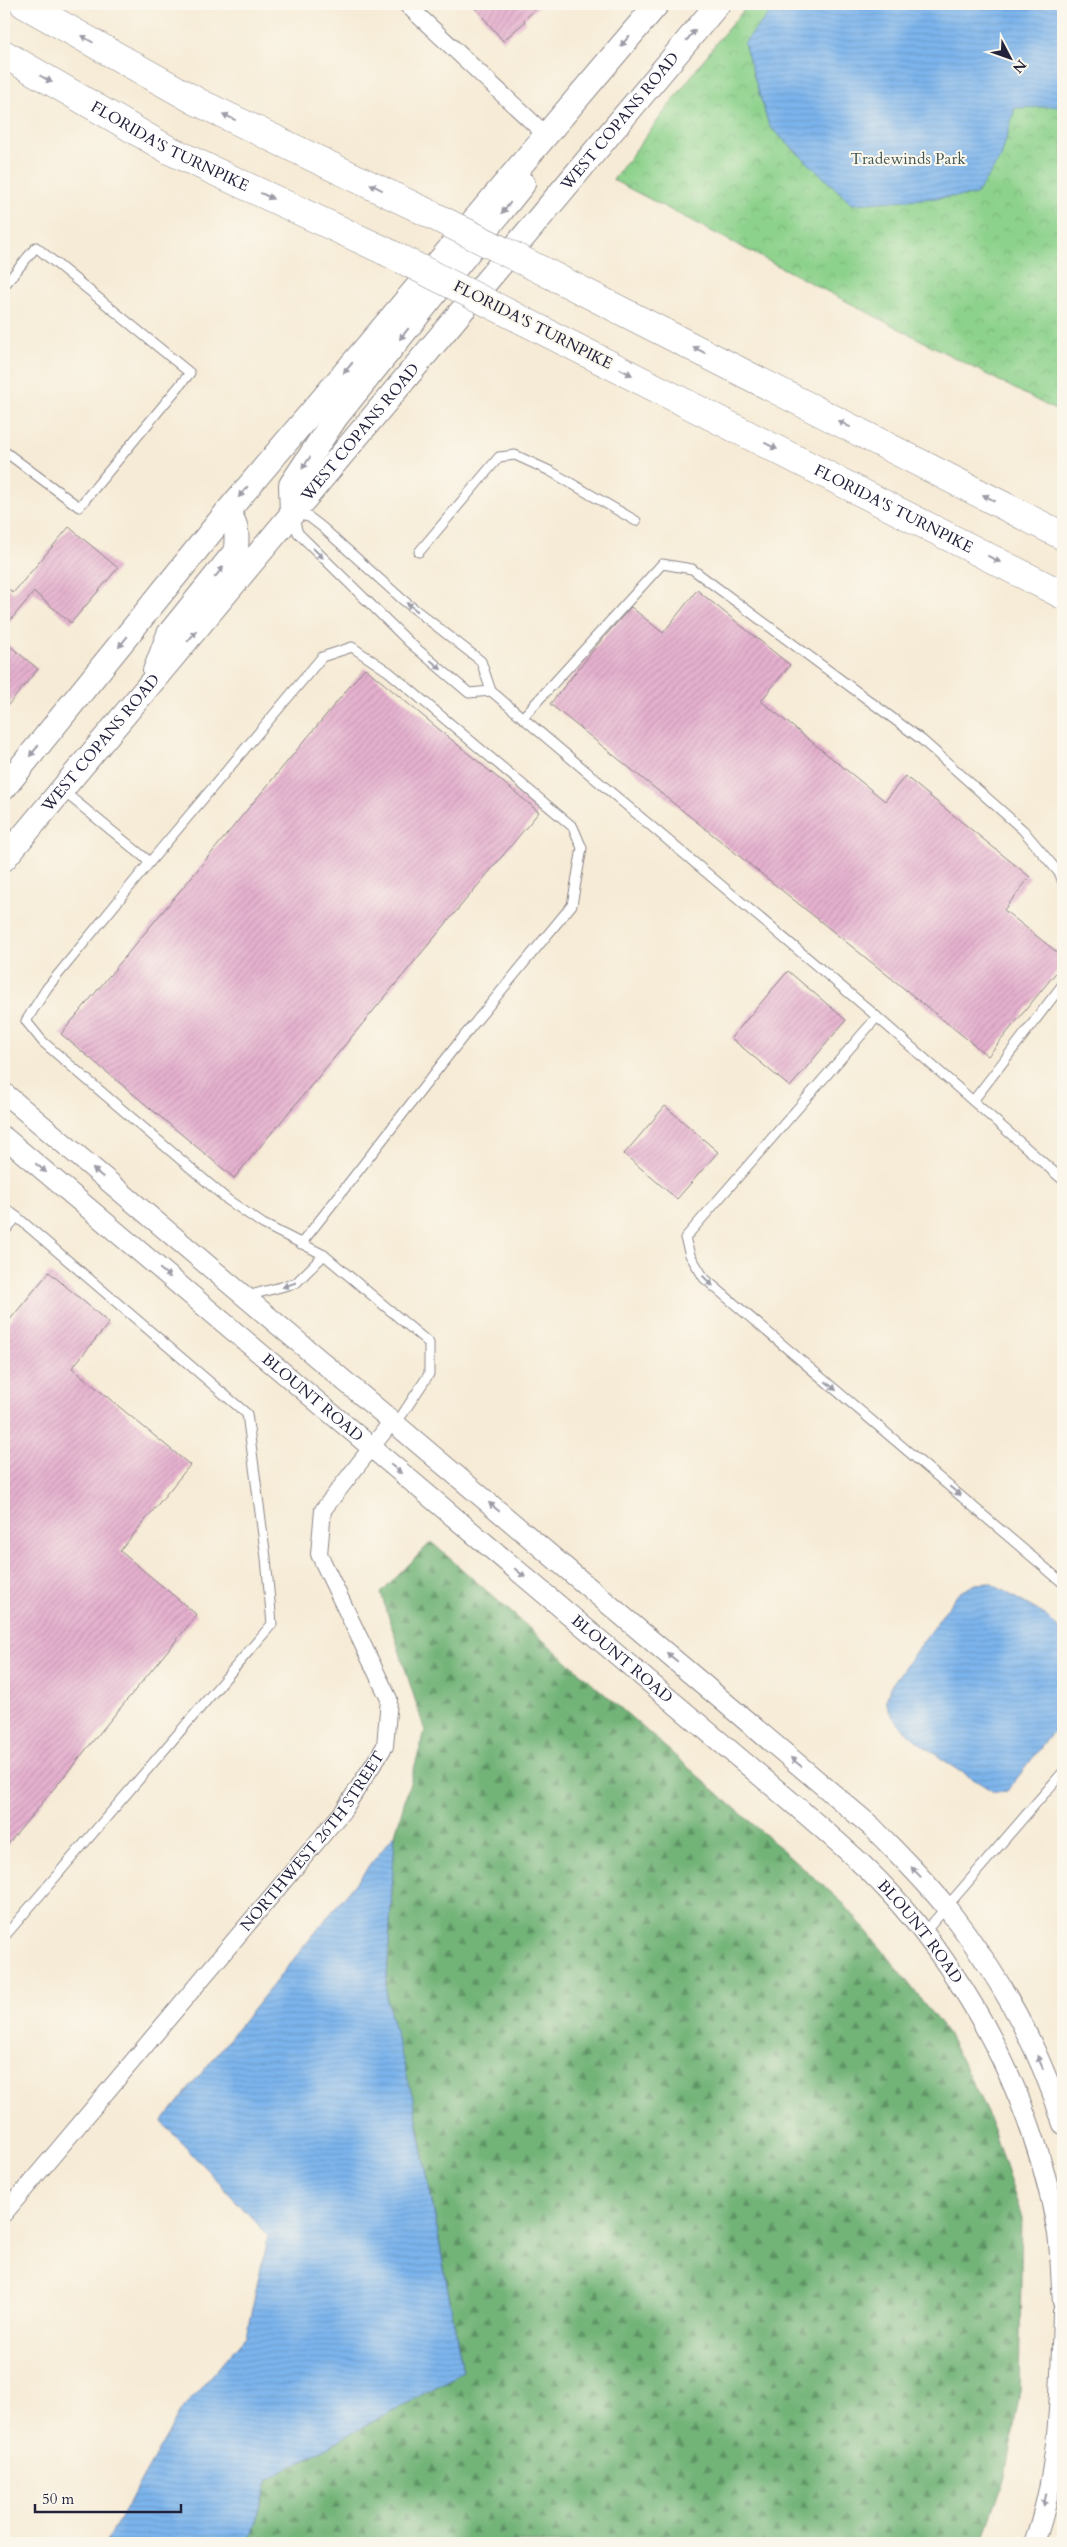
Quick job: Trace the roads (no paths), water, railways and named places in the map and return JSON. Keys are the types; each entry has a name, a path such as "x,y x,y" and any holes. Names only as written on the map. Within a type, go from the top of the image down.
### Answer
{"highway":[{"path":"24,4 198,102 420,208 1063,536"},
{"name":"FLORIDA'S TURNPIKE","path":"4,54 169,150 385,251 1063,594"}],"main road":[{"path":"4,788 227,512 657,4"},
{"name":"WEST COPANS ROAD","path":"4,859 150,687 292,513 718,4"},
{"path":"292,513 291,486 331,425 520,190 546,134"},
{"path":"150,687 168,634 236,550 238,533 233,519 227,512"}],"street":[{"path":"406,4 546,134"},
{"name":"BLOUNT ROAD","path":"4,1093 872,1827 948,1909 1022,2022 1054,2093 1063,2124"},
{"name":"BLOUNT ROAD","path":"4,1137 850,1853 899,1903 924,1933 959,1981 1017,2091 1043,2169 1058,2235 1063,2302"},
{"name":"NORTHWEST 26TH STREET","path":"4,2214 343,1811 384,1746 389,1699 319,1554 324,1510 394,1423"},
{"path":"1034,2543 1040,2527 1056,2444 1061,2388 1063,2312"}],"lane":[{"path":"4,286 36,247 190,373 79,507 4,451"},
{"path":"419,552 499,456 515,454 550,470 636,521"},
{"path":"492,691 469,693 410,643 298,533 292,513 309,517 322,527 403,600 481,661 492,691 877,1017 1063,1180"},
{"path":"523,718 662,564 692,569 922,740 1023,830 1060,874 1063,882"},
{"path":"301,1244 459,1042 572,905 582,848 573,827 389,672 352,647 322,657 47,988 26,1022 43,1042 228,1200 263,1224 301,1244 324,1255 429,1343 429,1374 394,1423"},
{"path":"61,790 150,862"},
{"path":"973,1101 1063,984"},
{"path":"877,1017 685,1238 690,1256 704,1278 1063,1583"},
{"path":"4,1208 17,1216 247,1414 266,1558 272,1624 4,1937"},
{"path":"4,1232 17,1216"},
{"path":"246,1297 296,1283 324,1255"},
{"path":"924,1933 948,1909 1063,1772"}],"water":[{"path":"777,4 1063,4 1063,106 1015,108 1001,157 976,195 852,204 769,126 744,43"},
{"path":"990,1583 1045,1615 1063,1633 1063,1719 1007,1791 994,1792 915,1739 900,1726 891,1713 887,1700 890,1687 958,1593 976,1584"},
{"path":"395,1834 386,1997 413,2098 463,2372 269,2479 249,2543 106,2543 180,2412 246,2336 268,2235 162,2122"}],"park label":[{"name":"Tradewinds Park","path":"908,159"}]}
